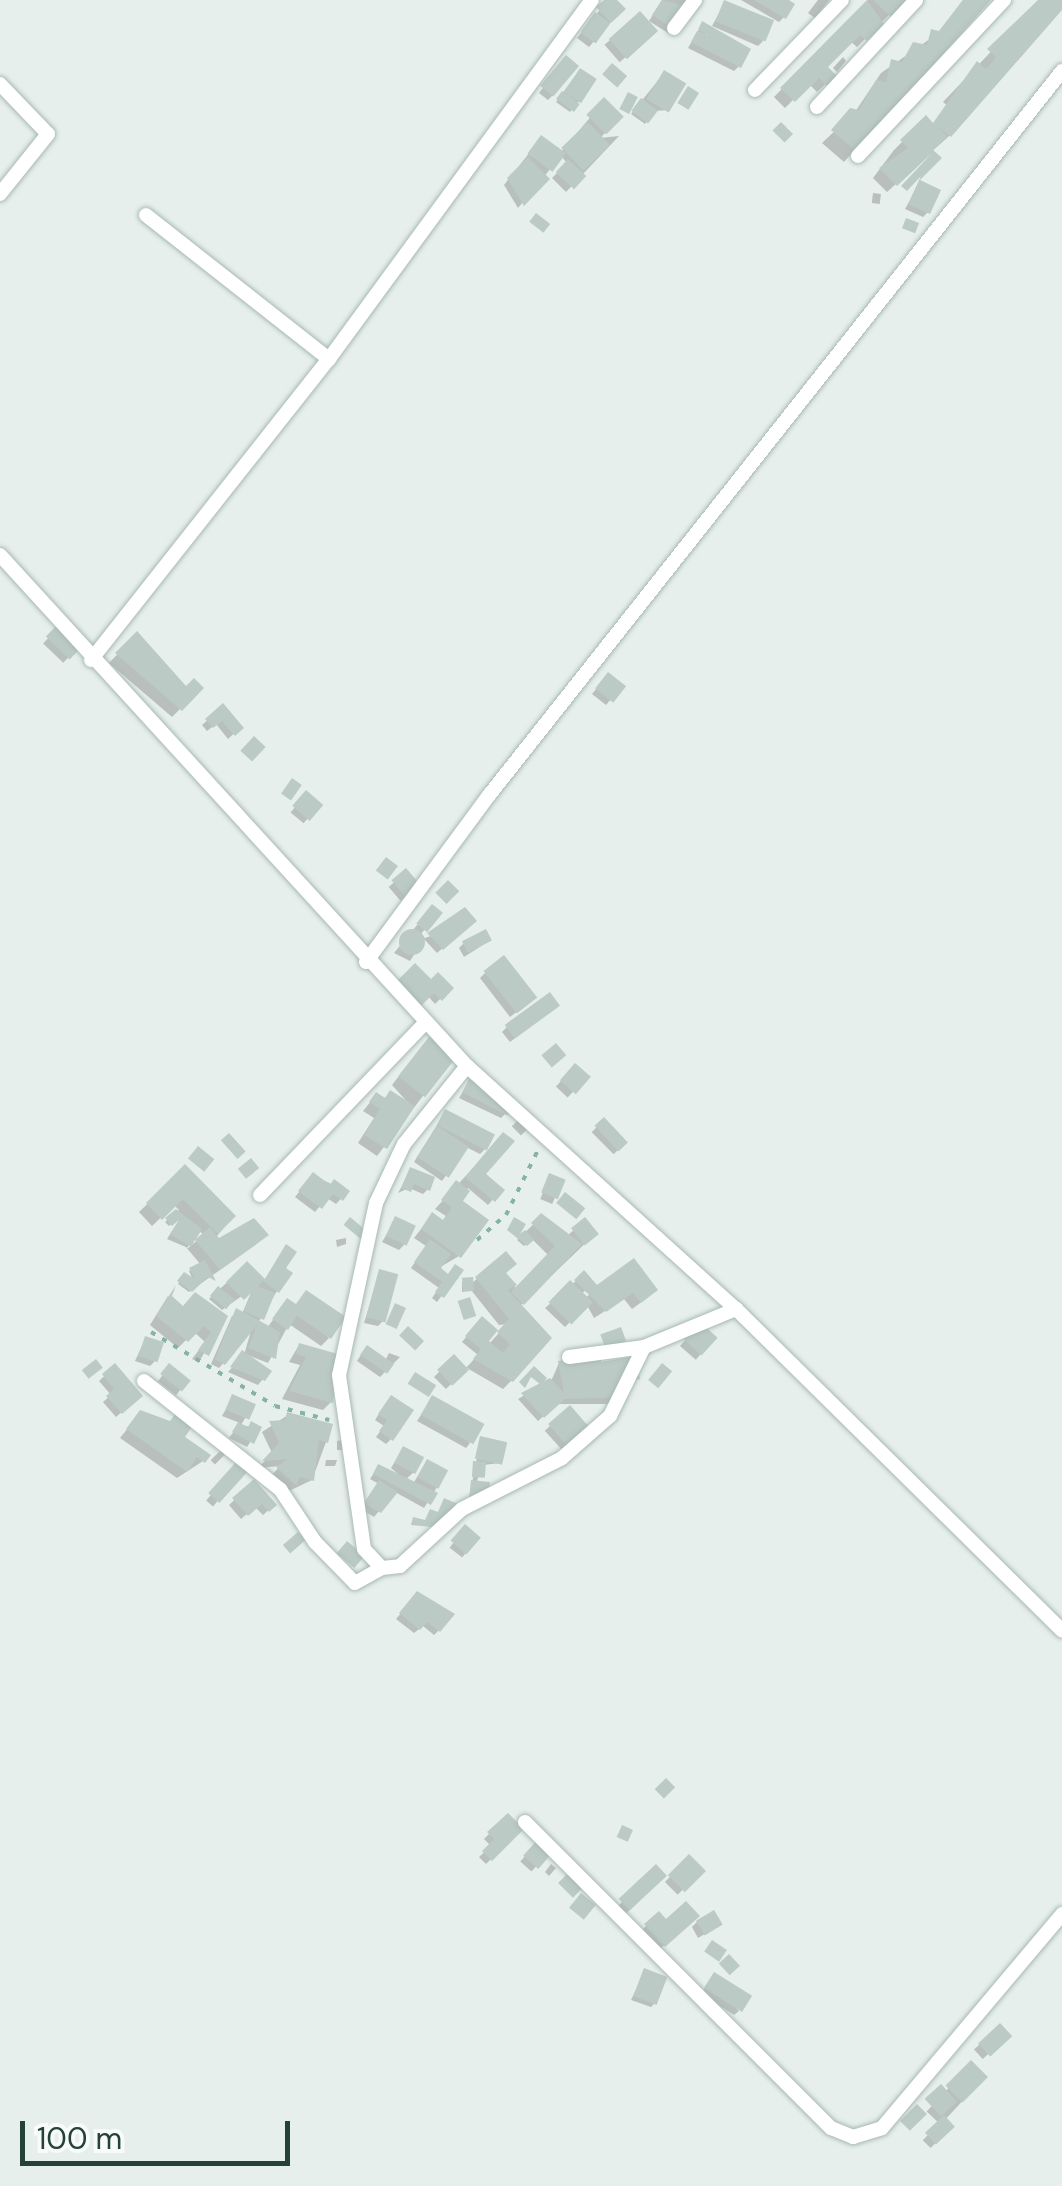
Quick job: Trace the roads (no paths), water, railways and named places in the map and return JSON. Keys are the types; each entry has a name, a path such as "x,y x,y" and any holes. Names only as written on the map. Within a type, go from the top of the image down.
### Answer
{"street":[{"path":"91,660 329,359 592,0"},
{"path":"674,28 695,0"},
{"path":"756,90 842,0"},
{"path":"817,107 916,0"},
{"path":"858,156 1004,0"},
{"path":"368,961 490,794 1062,72"},
{"path":"0,84 48,134 0,194"},
{"path":"146,215 329,359"},
{"path":"0,555 91,660 467,1066 736,1308 1062,1631"},
{"path":"260,1195 426,1022"},
{"path":"382,1568 364,1549 339,1375 376,1203 404,1144 467,1066"},
{"path":"569,1357 644,1347 736,1308"},
{"path":"144,1381 280,1489 315,1542 355,1582 382,1568 400,1566 462,1508 562,1458 610,1416 644,1347"},
{"path":"526,1822 831,2128 853,2136 882,2128 1062,1914"}]}
